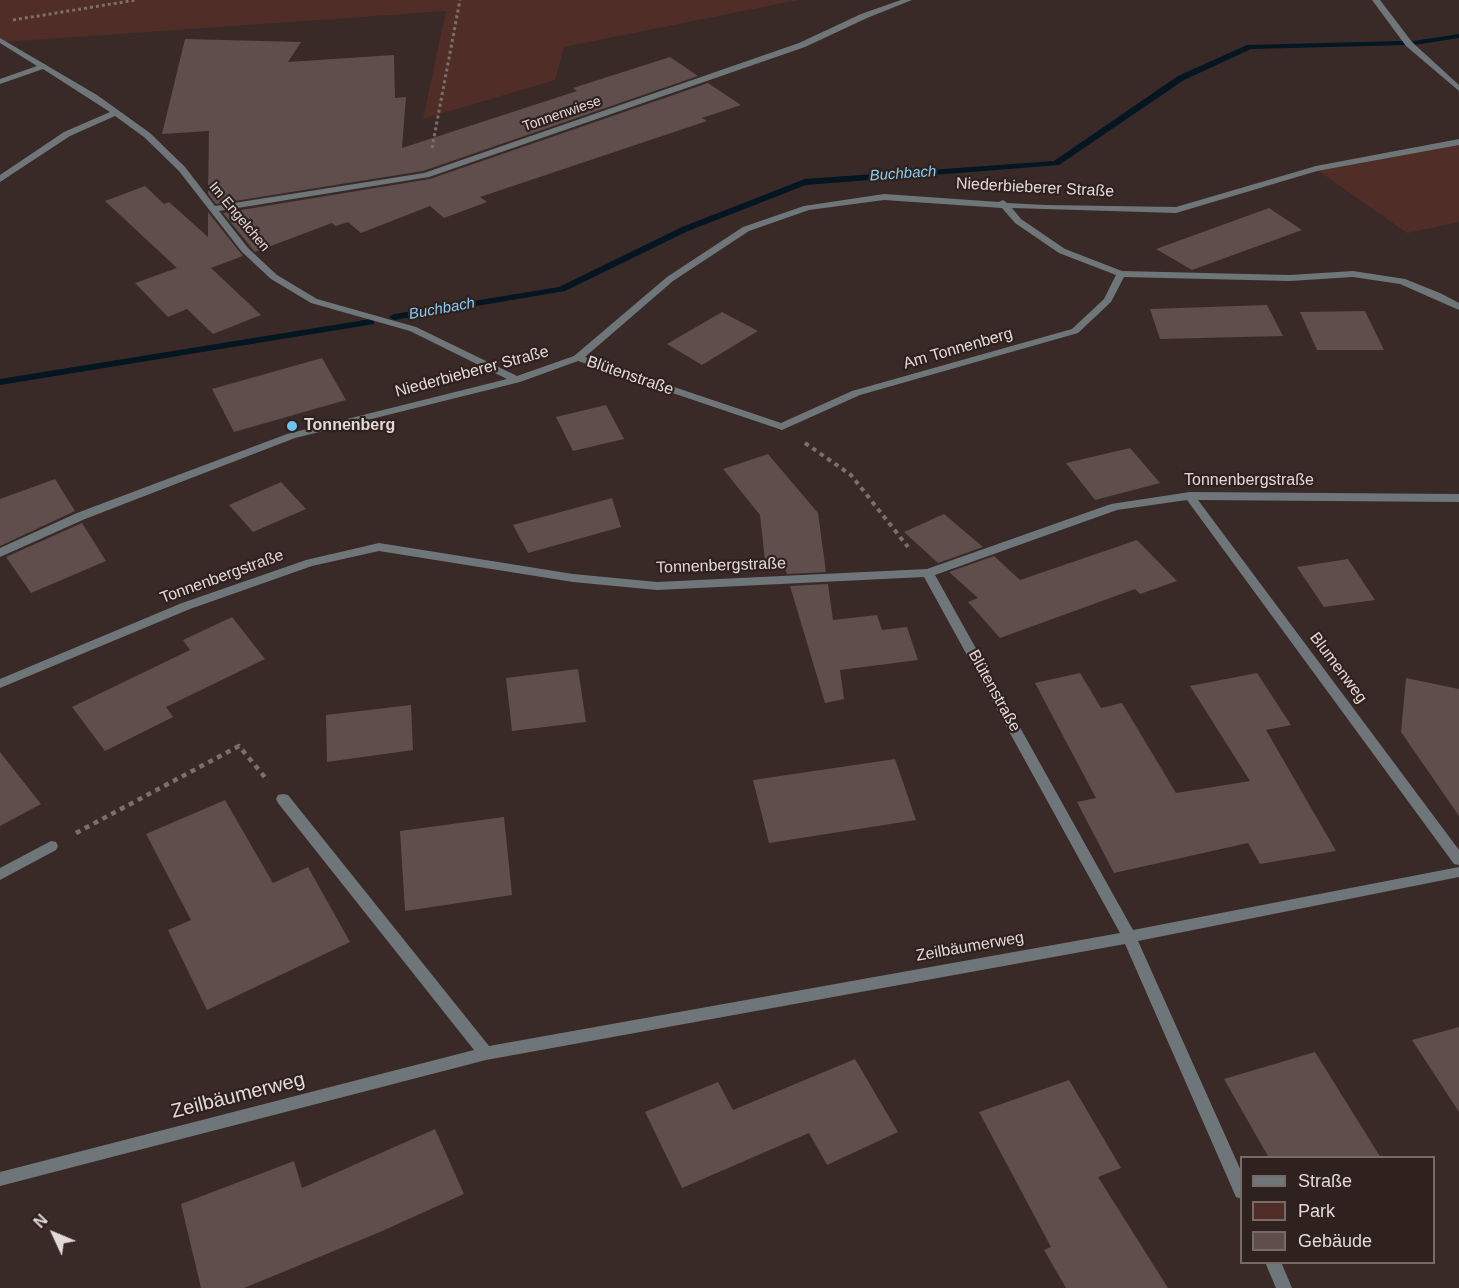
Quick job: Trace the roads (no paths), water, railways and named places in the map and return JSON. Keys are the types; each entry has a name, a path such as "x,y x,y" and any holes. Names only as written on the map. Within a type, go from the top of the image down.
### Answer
{"street":[{"name":"Tonnenwiese","path":"212,209 426,175 791,49 864,16 908,0"},
{"path":"1376,0 1409,44 1459,89"},
{"name":"Im Engelchen","path":"0,40 94,97 147,135 182,169 245,250 274,277 314,301 413,329 516,381"},
{"path":"0,82 42,67"},
{"path":"0,179 67,134 116,113"},
{"name":"Niederbieberer Straße","path":"0,553 81,516 291,436 516,381 578,358 670,279 746,229 807,208 884,197 1003,203 1046,208 1176,210 1316,168 1459,142"},
{"path":"1003,203 1018,221 1062,251 1121,274 1290,278 1353,274 1402,281 1437,295 1459,308"},
{"name":"Am Tonnenberg","path":"782,427 856,393 1075,331 1108,300 1121,274"},
{"name":"Blütenstraße","path":"578,358 782,427"},
{"name":"Tonnenbergstraße","path":"0,684 186,606 310,563 379,547 573,578 657,586 928,573 1115,507 1190,496 1459,498"},
{"name":"Blumenweg","path":"1190,496 1459,860"},
{"name":"Blütenstraße","path":"928,573 1129,937 1240,1187"},
{"path":"283,799 486,1053"},
{"path":"0,875 51,846"},
{"name":"Zeilbäumerweg","path":"0,1179 486,1053 1129,937 1459,872"},
{"path":"1273,1264 1284,1288"}],"waterway":[{"name":"Buchbach","path":"1414,43 1459,36"},
{"name":"Buchbach","path":"394,317 562,289 685,229 805,182 1056,163 1181,78 1250,47 1403,43"},
{"name":"Buchbach","path":"0,382 371,322"}],"place":[{"name":"Tonnenberg","path":"292,426"}]}
